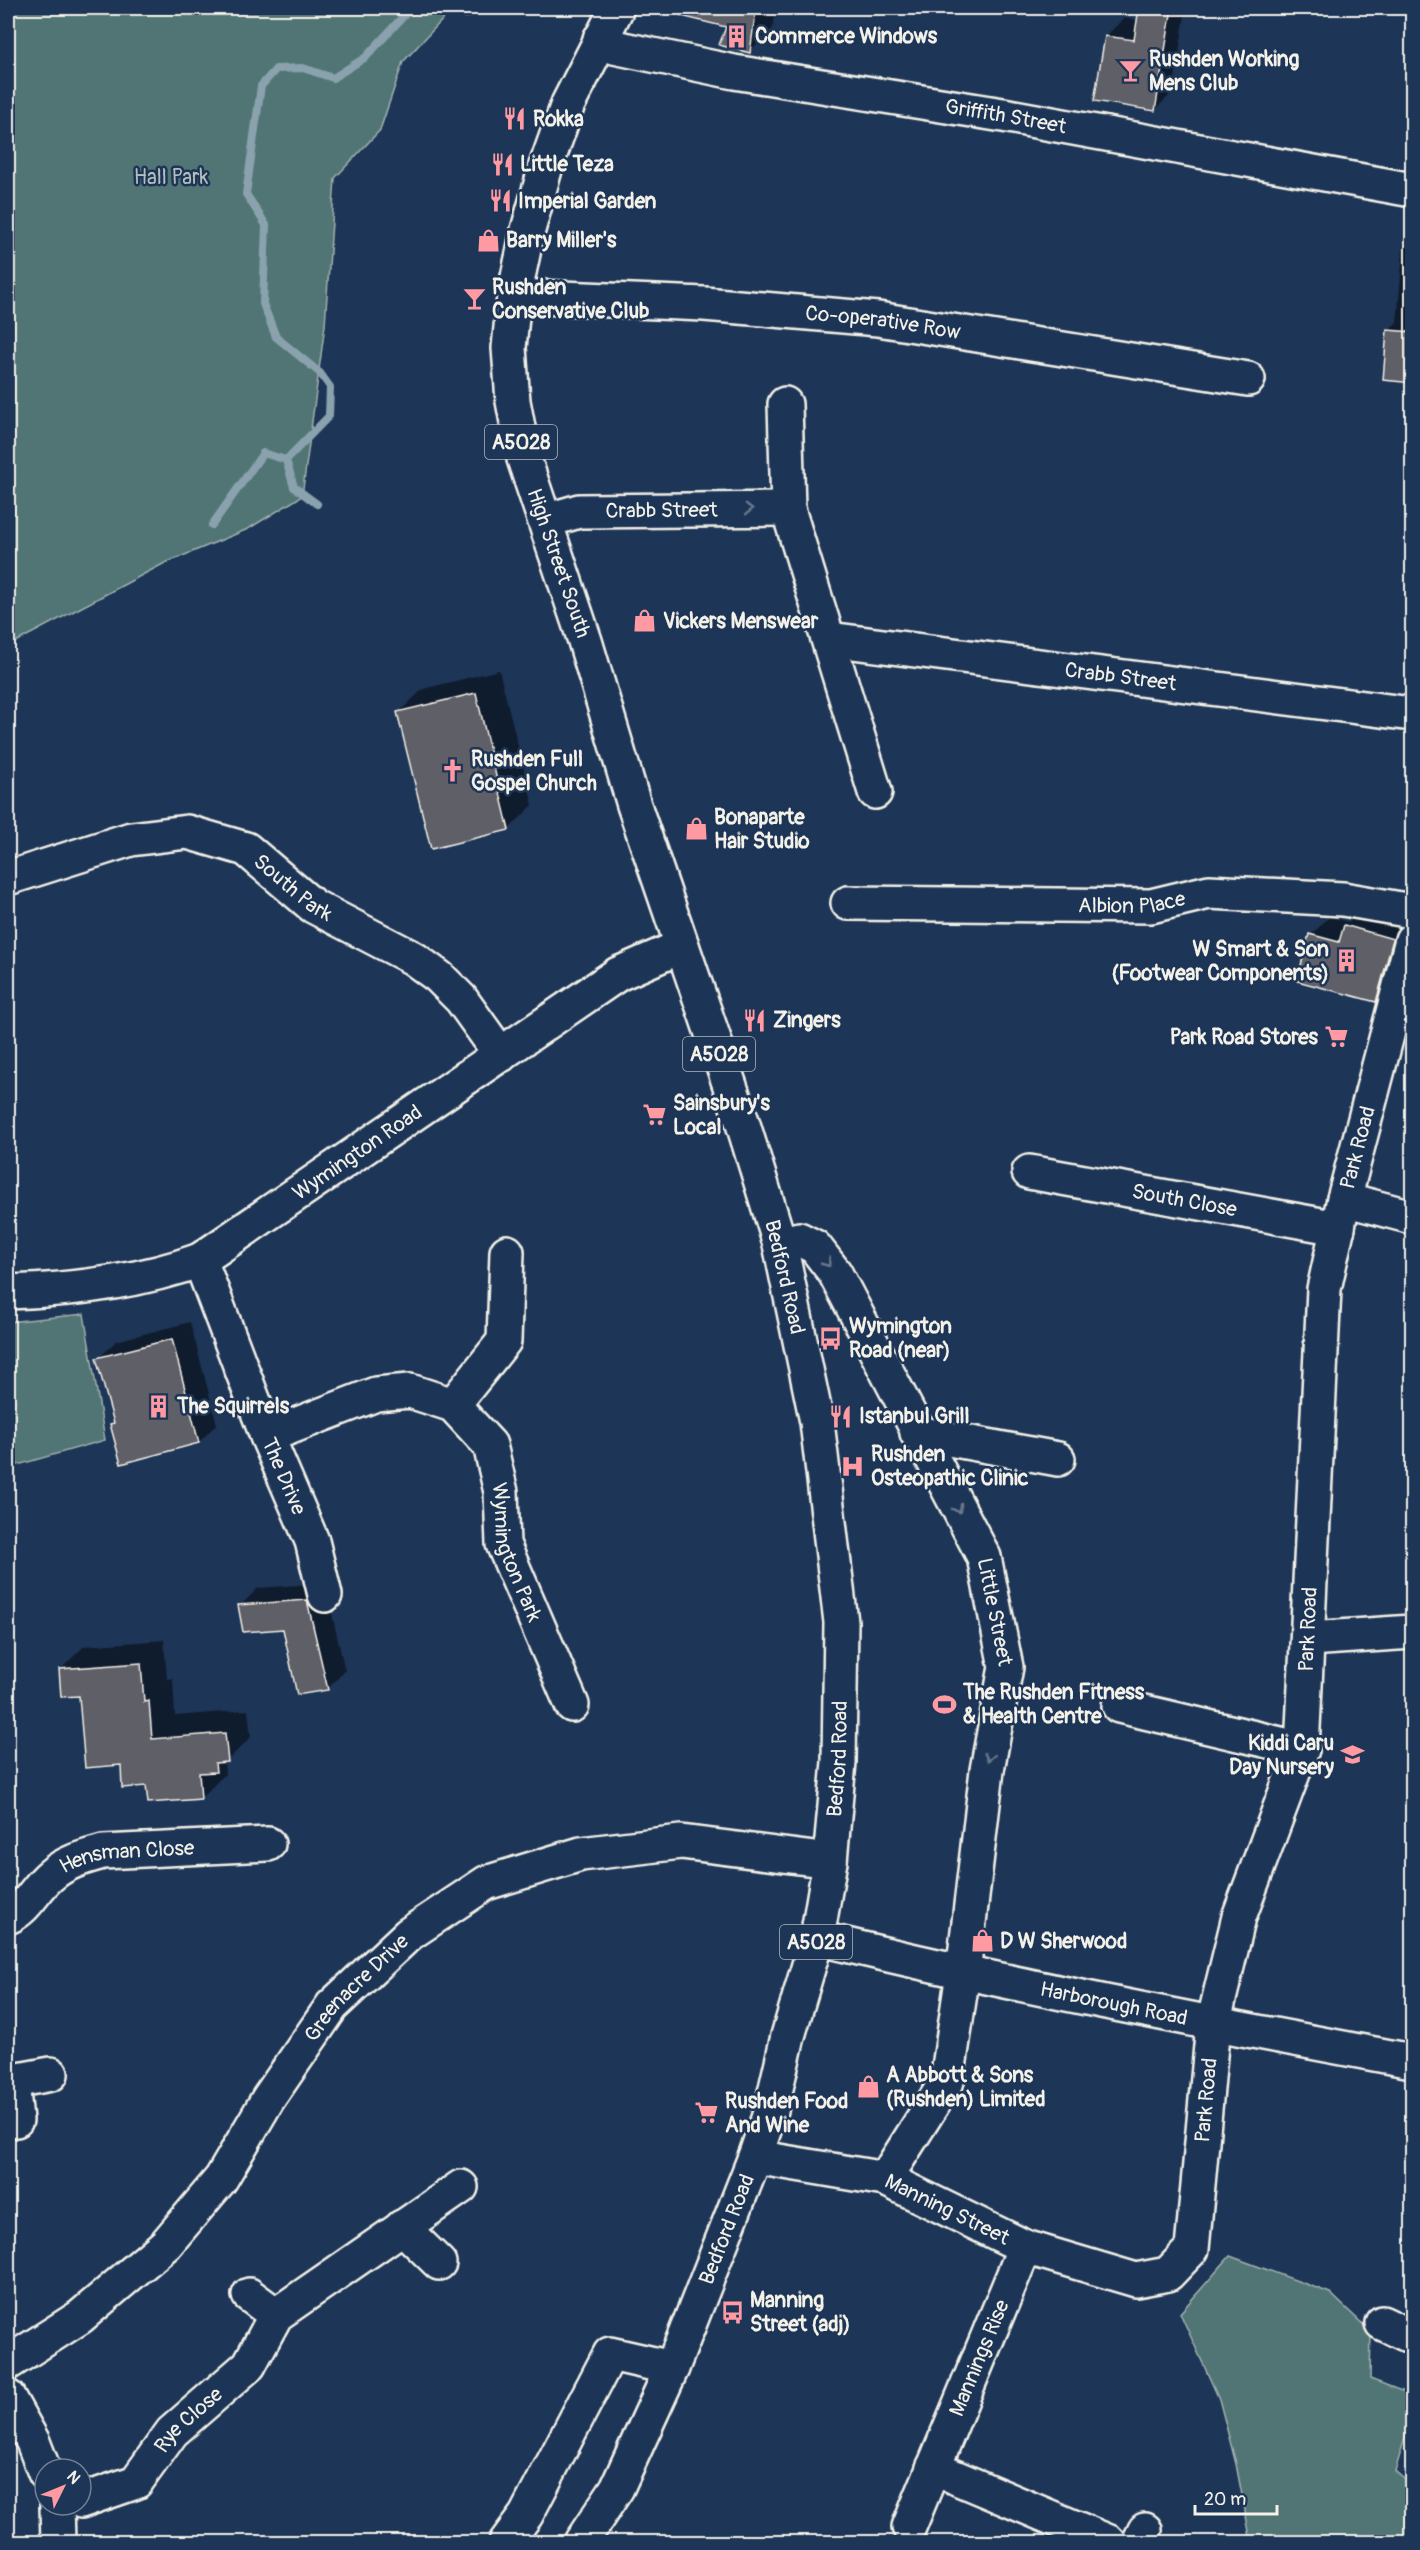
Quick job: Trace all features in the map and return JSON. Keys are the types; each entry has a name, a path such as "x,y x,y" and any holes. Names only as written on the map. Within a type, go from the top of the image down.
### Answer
{"street":[{"name":"High Street South","path":"617,8 568,104 546,165 528,230 514,296 509,348 513,401 524,459 585,641 634,805 682,946"},
{"name":"Griffith Street","path":"600,39 614,47 734,72 1004,115 1413,190"},
{"name":"Co-operative Row","path":"514,296 704,304 878,319 1248,378"},
{"path":"785,404 788,509 875,792"},
{"name":"Crabb Street","path":"545,521 579,511 788,509"},
{"name":"Crabb Street","path":"829,639 1413,714"},
{"name":"South Park","path":"8,878 131,839 176,833 187,832 246,849 312,906 414,958 439,977 461,999 501,1055"},
{"name":"Albion Place","path":"848,903 1151,906 1209,892 1343,898 1413,911"},
{"name":"Park Road","path":"1136,2280 1168,2274 1192,2248 1213,2025 1239,1917 1302,1749 1324,1289 1341,1214 1413,940"},
{"name":"Wymington Road","path":"8,1292 51,1291 145,1276 173,1270 200,1260 618,974 682,946"},
{"name":"Bedford Road","path":"581,2542 617,2488 672,2368 755,2157 771,2110 788,2036 817,1938 830,1861 839,1762 841,1622 817,1422 780,1244 743,1124 682,946"},
{"name":"South Close","path":"1029,1172 1341,1214 1413,1218"},
{"name":"Little Street","path":"780,1244 799,1239 815,1247 835,1273 984,1557 1006,1667 987,1770 963,1974 947,2080 885,2179"},
{"path":"453,1406 504,1341 507,1252"},
{"name":"The Drive","path":"200,1260 267,1436 312,1541 325,1595"},
{"name":"Wymington Park","path":"267,1436 376,1394 411,1391 453,1406 490,1445 501,1492 503,1544 572,1706"},
{"path":"917,1432 1058,1459"},
{"path":"1309,1639 1413,1632"},
{"path":"1119,1706 1302,1749"},
{"name":"Greenacre Drive","path":"8,2363 80,2317 166,2244 220,2179 268,2099 332,2006 409,1934 486,1883 581,1854 681,1842 830,1861"},
{"name":"Hensman Close","path":"8,1917 25,1906 37,1889 61,1867 88,1856 103,1852 268,1844"},
{"name":"Harborough Road","path":"817,1938 963,1974 1213,2025 1413,2061"},
{"path":"16,2120 10,2082 51,2074"},
{"name":"Manning Street","path":"755,2157 885,2179 1025,2247 1136,2280"},
{"name":"Rye Close","path":"93,2496 136,2482 172,2432 249,2365 276,2315 461,2187"},
{"path":"402,2227 439,2263"},
{"name":"Mannings Rise","path":"909,2527 1025,2247"},
{"path":"249,2295 276,2315"},
{"path":"1382,2323 1413,2337"},
{"path":"506,2542 526,2515 610,2354 672,2368"},
{"path":"8,2397 39,2457"},
{"path":"933,2468 1109,2542"},
{"path":"58,2542 64,2517"}],"green space":[{"name":"Hall Park","path":"8,8 487,8 469,17 446,16 403,62 380,130 335,178 325,325 302,496 248,529 163,564 8,646"},
{"path":"84,1314 105,1440 14,1466 8,1480 8,1322"},
{"path":"1230,2256 1330,2293 1371,2332 1370,2379 1412,2395 1412,2415 1395,2471 1412,2486 1412,2542 1251,2542 1236,2464 1219,2399 1180,2313"}],"building":[{"name":"Commerce Windows","path":"682,8 756,8 750,53 719,45 726,27 681,16"},
{"name":"Rushden Working Mens Club","path":"1139,8 1172,8 1155,111 1094,101 1105,36 1134,40"},
{"path":"1387,330 1413,332 1413,383 1383,380"},
{"name":"Rushden Full Gospel Church","path":"476,693 509,830 431,849 397,712"},
{"name":"W Smart & Son (Footwear Components)","path":"1344,925 1393,939 1376,1002 1297,981 1309,934 1339,942"},
{"name":"The Squirrels","path":"172,1339 199,1443 121,1464 110,1424 114,1423 96,1358"},
{"path":"307,1600 328,1690 297,1695 283,1629 243,1632 238,1605"},
{"path":"141,1663 144,1702 149,1701 152,1739 225,1733 228,1762 215,1763 216,1772 199,1773 201,1799 148,1803 146,1786 122,1788 121,1765 85,1768 79,1696 61,1697 59,1669"}],"waterway":[{"path":"212,525 263,453 286,460 329,416 330,387 320,373 276,337 263,304 266,225 246,194 261,86 276,69 303,68 333,78 366,57 409,8"},
{"path":"286,460 294,487 317,504"}],"place":[{"name":"Commerce Windows","path":"737,36"},
{"name":"Rushden Working Mens Club","path":"1131,71"},
{"name":"Rokka","path":"515,119"},
{"name":"Little Teza","path":"502,164"},
{"name":"Imperial Garden","path":"500,201"},
{"name":"Barry Miller's","path":"488,240"},
{"name":"Rushden Conservative Club","path":"474,299"},
{"name":"Vickers Menswear","path":"645,621"},
{"name":"Rushden Full Gospel Church","path":"453,771"},
{"name":"Bonaparte Hair Studio","path":"696,829"},
{"name":"W Smart & Son (Footwear Components)","path":"1347,961"},
{"name":"Zingers","path":"755,1020"},
{"name":"Park Road Stores","path":"1336,1037"},
{"name":"Sainsbury's Local","path":"655,1115"},
{"name":"Wymington Road (near)","path":"831,1338"},
{"name":"The Squirrels","path":"159,1406"},
{"name":"Istanbul Grill","path":"841,1416"},
{"name":"Rushden Osteopathic Clinic","path":"853,1466"},
{"name":"The Rushden Fitness & Health Centre","path":"945,1704"},
{"name":"Kiddi Caru Day Nursery","path":"1352,1755"},
{"name":"D W Sherwood","path":"982,1941"},
{"name":"A Abbott & Sons (Rushden) Limited","path":"868,2087"},
{"name":"Rushden Food And Wine","path":"707,2113"},
{"name":"Manning Street (adj)","path":"732,2312"}]}
